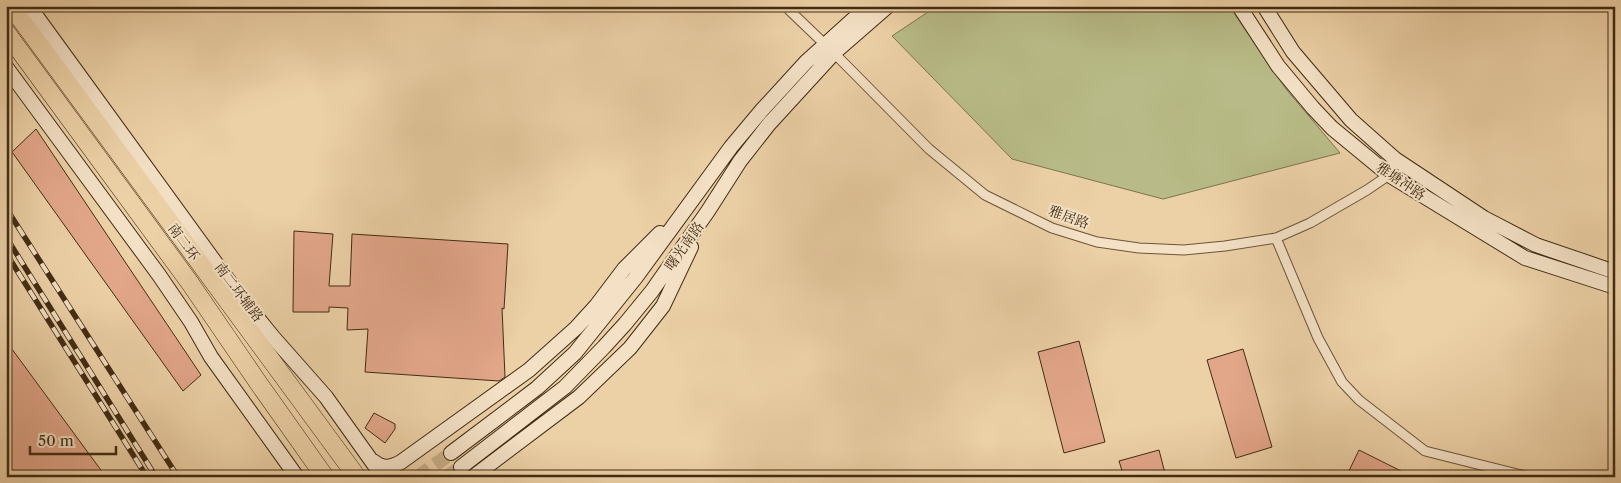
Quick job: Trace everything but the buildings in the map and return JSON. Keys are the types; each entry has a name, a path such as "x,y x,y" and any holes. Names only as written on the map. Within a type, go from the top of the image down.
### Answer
{"highway":[{"name":"南二环","path":"11,6 357,477"},
{"name":"南二环","path":"6,32 190,283 257,382 325,477"}],"main road":[{"name":"南二环辅路","path":"29,6 239,295 326,397 383,477"},
{"name":"曙光南路","path":"451,453 537,388 575,353 636,276 731,147 762,110 829,48 868,6"},
{"name":"曙光南路","path":"461,467 565,387 626,324 708,211 746,154 829,48 888,6"},
{"name":"雅塘冲路","path":"1239,6 1278,66 1313,108 1332,128 1389,175 1525,258 1615,287"},
{"name":"雅塘冲路","path":"1264,6 1292,52 1351,120 1395,159 1484,218 1536,245 1615,272"},
{"path":"6,67 159,275 191,322 211,357 297,477"},
{"path":"371,460 384,467 401,462 529,370 576,328 596,306 624,269 694,199"},
{"path":"473,477 538,430 579,397 630,348 663,306 708,211"}],"street":[{"name":"雅居路","path":"785,6 929,149 985,195 1052,228 1097,242 1139,248 1184,250 1276,238 1310,223 1389,175"},
{"path":"1389,175 1395,159"},
{"path":"1276,238 1318,338 1342,382 1359,400 1425,451 1528,477"}],"green space":[{"path":"937,6 1229,6 1286,89 1340,153 1163,199 1012,159 892,36"}],"tunnel":[{"path":"418,477 451,453"},
{"path":"447,477 461,467"}],"railway":[{"path":"6,208 178,477"},
{"path":"6,237 156,477"},
{"path":"6,253 147,477"}]}
